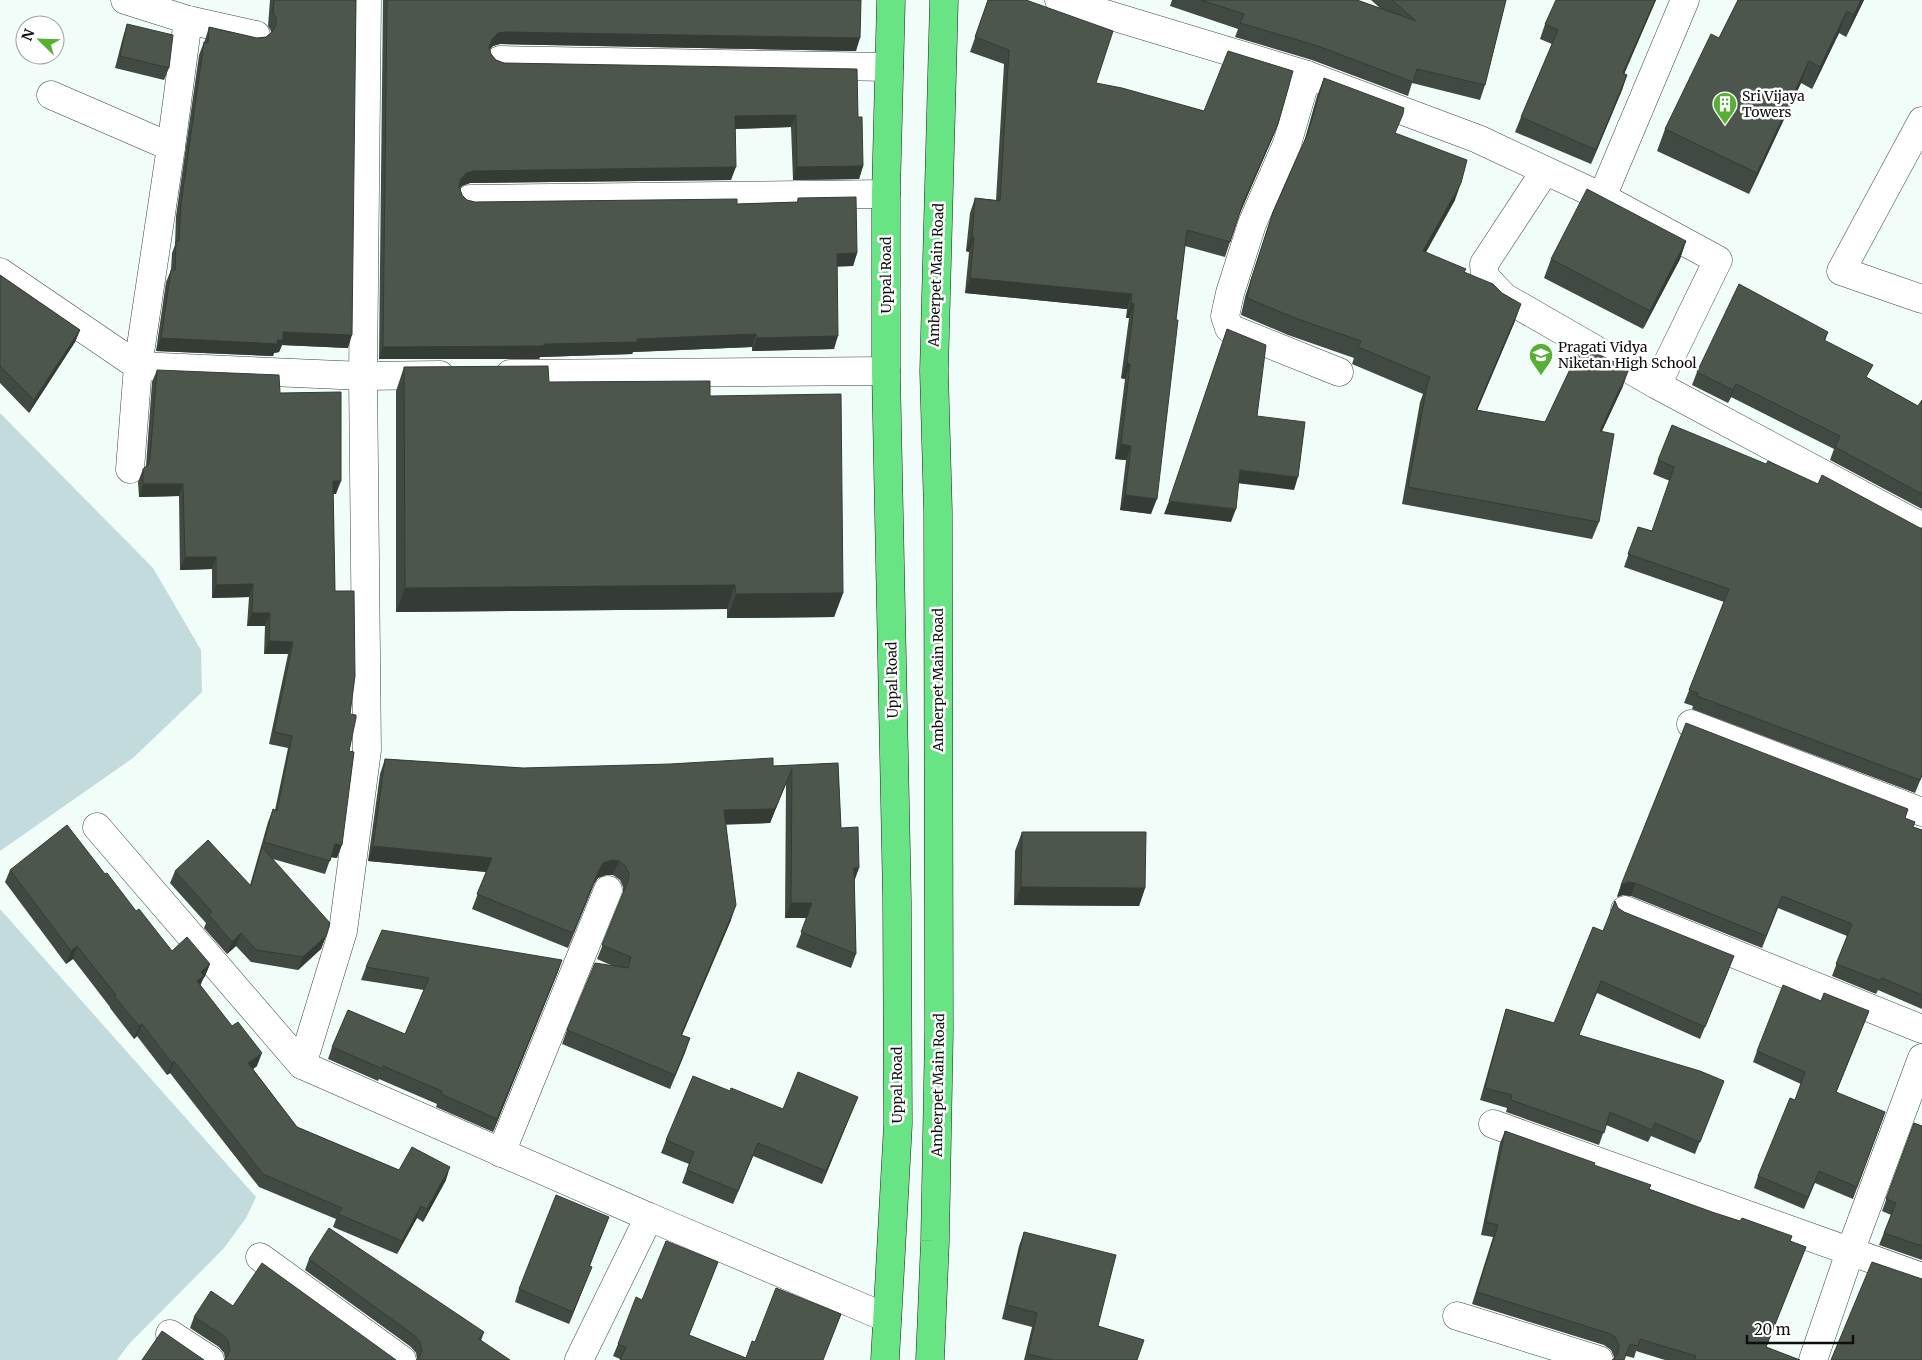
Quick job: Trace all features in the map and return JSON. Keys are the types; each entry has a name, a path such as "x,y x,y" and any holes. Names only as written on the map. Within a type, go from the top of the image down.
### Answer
{"highway":[{"name":"Uppal Road","path":"885,1360 898,1124 897,899 886,371 886,194 890,0"},
{"name":"Amberpet Main Road","path":"930,1360 935,1241 939,1032 938,511 934,371 944,0"}],"street":[{"path":"125,0 188,20 256,35"},
{"path":"302,1065 343,930 367,750 363,376 367,0"},
{"path":"1059,0 1307,75 1478,139 1602,197 1718,260 1657,385"},
{"path":"1602,197 1685,0"},
{"path":"130,469 138,366 188,20"},
{"path":"500,60 889,67"},
{"path":"1307,75 1287,144 1252,224 1230,293 1225,316 1229,328 1339,372"},
{"path":"51,95 171,147"},
{"path":"1922,121 1841,270 1922,299"},
{"path":"1545,171 1484,264 1485,277 1504,297 1657,385 1922,527"},
{"path":"470,199 886,194"},
{"path":"0,272 138,366 363,376 886,371"},
{"path":"1691,724 1922,812"},
{"path":"96,827 302,1065 648,1218 888,1318"},
{"path":"500,1153 608,890"},
{"path":"1625,910 1922,1029"},
{"path":"1813,1360 1850,1252 1922,1058"},
{"path":"1493,1124 1922,1277"},
{"path":"579,1360 648,1218"},
{"path":"260,1257 402,1360"},
{"path":"1457,1316 1599,1360"},
{"path":"170,1334 210,1360"}],"shaded area":[{"path":"0,413 153,568 201,650 202,692 133,758 0,851"},
{"path":"0,909 256,1197 246,1218 224,1248 129,1344 117,1360 0,1360"}],"building":[{"path":"274,0 356,0 352,335 283,332 283,340 277,340 278,344 161,338 171,270 175,270 176,241 179,241 181,204 204,42 208,43 209,27 257,38 266,37 276,25 276,18 273,13"},
{"path":"387,0 861,0 860,38 505,32 498,33 492,39 489,47 491,54 496,60 504,63 857,69 858,117 862,117 863,166 797,167 796,115 735,116 736,167 474,171 466,173 461,179 459,186 462,195 467,200 475,202 737,199 737,204 798,202 798,198 856,197 857,253 837,254 838,336 757,338 756,334 637,339 637,342 544,344 544,346 383,347"},
{"path":"988,0 1026,0 1113,31 1096,83 1122,88 1204,111 1228,51 1293,71 1278,124 1243,203 1230,242 1187,230 1157,499 1125,495 1131,446 1121,444 1130,364 1127,363 1134,304 1131,303 1132,294 970,278 975,198 1000,201 1009,50 975,37"},
{"path":"1201,0 1357,0 1416,21 1392,0 1506,0 1485,85 1417,69 1413,82 1318,46 1240,23 1244,14"},
{"path":"1556,0 1655,0 1623,73 1627,75 1596,150 1521,117 1558,30 1545,24"},
{"path":"1738,0 1861,0 1854,15 1847,11 1820,67 1809,61 1757,173 1665,129 1711,34 1719,38"},
{"path":"127,24 173,35 169,68 120,56"},
{"path":"1324,78 1404,108 1395,133 1467,160 1461,183 1423,251 1466,269 1464,272 1493,284 1502,293 1521,304 1476,410 1545,422 1581,346 1629,369 1600,431 1614,434 1599,522 1408,487 1430,377 1358,347 1361,341 1295,318 1247,298 1273,212 1308,133"},
{"path":"1587,189 1686,241 1650,311 1551,259"},
{"path":"0,275 80,330 34,400 0,366"},
{"path":"1739,284 1828,332 1824,340 1873,365 1866,377 1918,406 1922,400 1922,494 1835,447 1840,436 1736,384 1733,390 1697,372"},
{"path":"1227,329 1266,345 1257,416 1305,422 1298,477 1240,470 1236,509 1169,501"},
{"path":"548,366 549,382 710,381 710,396 841,394 843,593 736,594 735,585 405,588 404,367"},
{"path":"157,370 279,375 280,393 341,392 341,481 333,481 335,591 354,591 355,676 350,714 356,715 356,718 349,751 354,752 342,845 335,844 330,861 264,842 273,809 277,811 292,736 274,732 293,642 269,641 270,613 252,613 253,584 216,585 216,557 185,557 183,484 143,484 143,469 148,465 150,458"},
{"path":"1672,425 1766,464 1768,461 1818,484 1822,475 1922,528 1922,775 1920,780 1697,696 1698,693 1689,690 1729,589 1628,554 1638,527 1652,531 1674,467 1658,460"},
{"path":"1686,723 1908,809 1905,818 1915,822 1913,827 1922,830 1922,995 1882,978 1881,981 1836,964 1852,924 1782,896 1766,936 1635,883 1628,882 1621,885"},
{"path":"773,758 773,766 838,763 841,828 858,827 859,868 854,868 856,954 801,932 812,903 791,903 792,769 775,809 724,810 736,905 681,1035 690,1038 675,1075 567,1030 595,963 628,968 631,957 602,945 628,881 629,873 619,861 612,860 603,863 573,933 477,894 492,858 373,846 385,759 523,768 670,764"},
{"path":"67,825 105,874 107,873 136,911 139,909 172,951 187,937 210,964 201,972 204,976 197,981 232,1026 238,1022 262,1053 248,1063 297,1127 399,1170 412,1147 450,1167 427,1209 421,1206 402,1241 338,1214 342,1208 263,1174 174,1061 172,1063 142,1024 139,1026 114,996 116,995 77,946 71,951 10,870"},
{"path":"1022,832 1146,832 1145,888 1021,887"},
{"path":"208,840 251,886 262,847 330,923 326,936 303,957 256,950 241,933 232,942 209,915 212,912 175,871"},
{"path":"1615,901 1618,908 1624,912 1734,956 1705,1027 1601,981 1579,1035 1700,1071 1724,1081 1700,1142 1655,1123 1652,1130 1610,1112 1604,1133 1511,1100 1512,1095 1485,1088 1506,1009 1554,1023 1593,927 1603,931"},
{"path":"382,930 562,960 497,1119 441,1094 442,1091 332,1047 348,1010 405,1034 429,978 366,967"},
{"path":"1783,985 1821,1001 1824,993 1869,1011 1836,1092 1885,1112 1857,1187 1819,1171 1808,1197 1758,1176 1790,1098 1795,1100 1805,1072 1757,1051"},
{"path":"798,1072 858,1097 826,1171 758,1143 738,1191 687,1170 694,1152 666,1140 693,1076 730,1091 731,1088 783,1109"},
{"path":"1914,1123 1922,1126 1922,1246 1884,1233 1896,1203 1886,1199"},
{"path":"1505,1131 1651,1185 1649,1189 1712,1212 1740,1221 1742,1218 1792,1236 1790,1241 1806,1247 1766,1347 1800,1360 1694,1360 1696,1356 1640,1339 1638,1346 1630,1344 1624,1360 1612,1360 1618,1353 1619,1345 1615,1337 1608,1333 1477,1292 1498,1225 1486,1222"},
{"path":"556,1195 609,1217 589,1266 592,1267 573,1312 519,1289"},
{"path":"329,1228 484,1332 479,1339 510,1360 416,1360 419,1358 422,1350 420,1342 415,1336 309,1259"},
{"path":"1024,1232 1116,1255 1098,1326 1144,1340 1137,1360 1052,1360 1028,1354 1037,1313 1007,1305"},
{"path":"666,1241 718,1262 689,1335 746,1358 752,1341 755,1342 776,1288 841,1314 823,1360 620,1360 626,1347 618,1344 636,1297 642,1300"},
{"path":"1872,1262 1922,1279 1922,1360 1831,1360"},
{"path":"262,1263 396,1360 224,1360 230,1350 228,1341 223,1335 194,1317 211,1291 233,1306"},
{"path":"162,1331 204,1360 142,1360"}],"place":[{"name":"Sri Vijaya Towers","path":"1725,125"},
{"name":"Pragati Vidya Niketan High School","path":"1541,376"}]}
